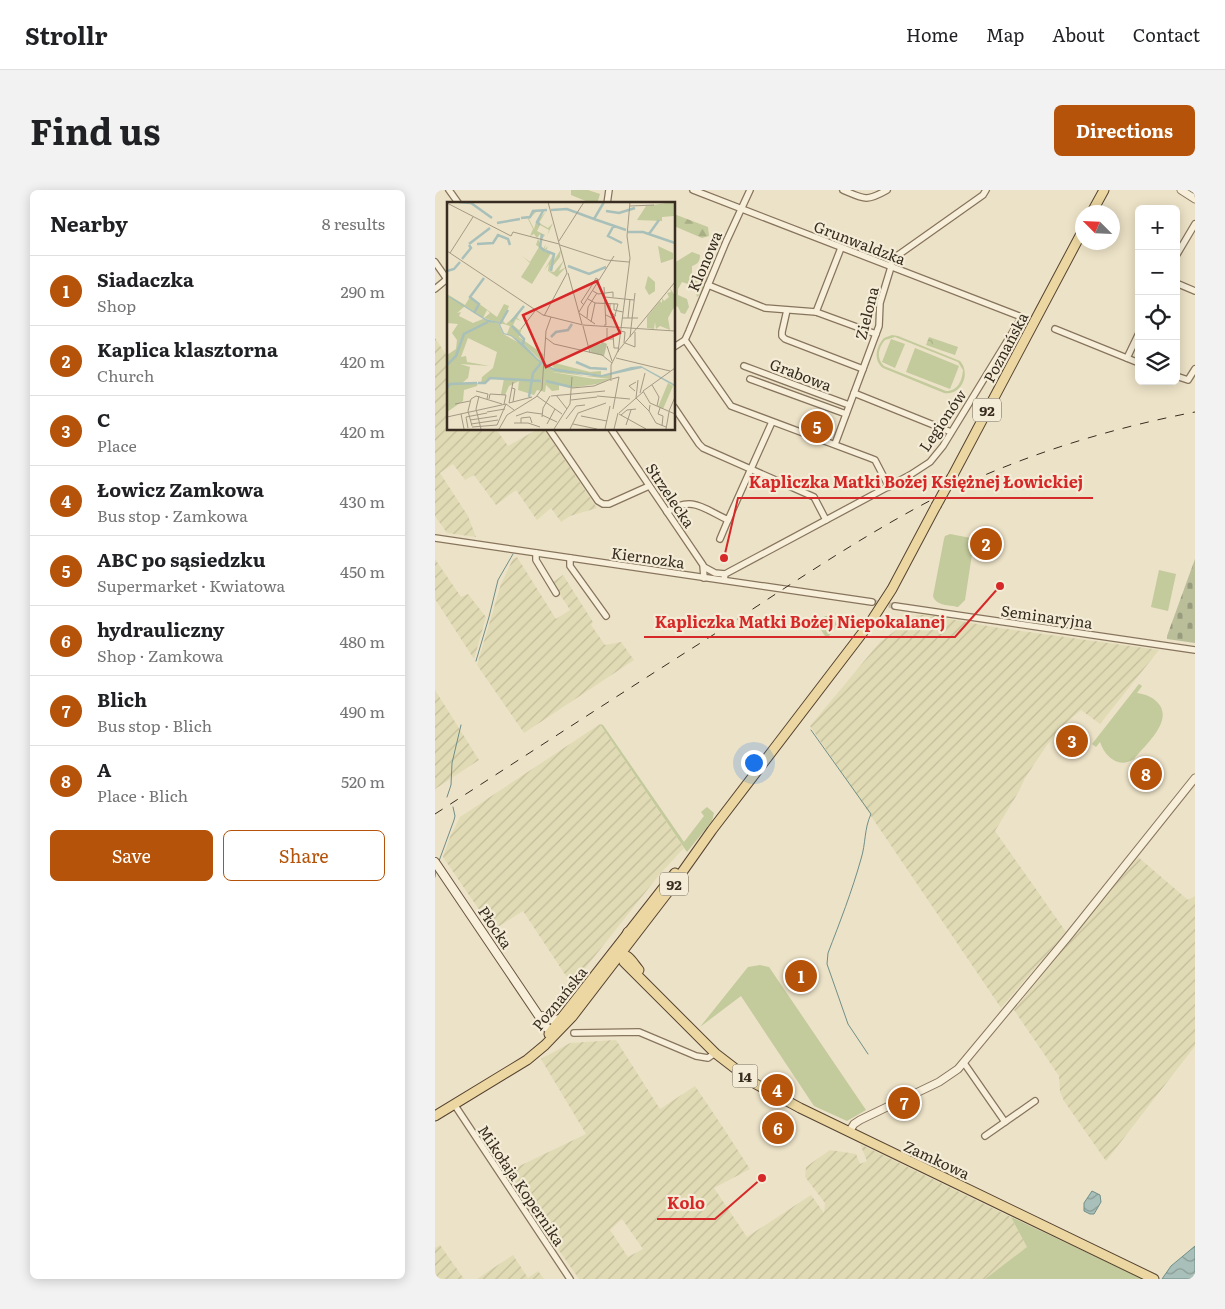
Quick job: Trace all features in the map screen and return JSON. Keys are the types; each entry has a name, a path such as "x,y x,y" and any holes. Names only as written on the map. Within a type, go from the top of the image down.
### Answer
{"main road":[{"path":"1096,205 1104,190"},
{"name":"Poznańska","path":"435,1116 501,1076 550,1034 601,980 685,869 706,837 882,606 1075,245"},
{"name":"Poznańska","path":"550,1034 628,932 706,837"},
{"name":"Płocka","path":"435,862 550,1034"},
{"name":"Zamkowa","path":"639,930 634,945 634,954 642,977"},
{"name":"Poznańska","path":"621,954 621,947 628,932"},
{"path":"609,957 621,954"},
{"name":"Zamkowa","path":"621,954 624,962 642,977 715,1053 767,1090 849,1132 1154,1279"},
{"name":"Zamkowa","path":"601,980 612,970 620,967 642,977"},
{"name":"Płocka","path":"534,1008 551,1023 550,1034"},
{"path":"543,1016 553,1020 561,1019"}],"street":[{"path":"449,190 458,202"},
{"name":"Grunwaldzka","path":"693,190 1019,316"},
{"name":"Klonowa","path":"685,340 750,190"},
{"path":"843,190 863,198 874,198 887,190"},
{"path":"891,267 894,258 983,195 986,190"},
{"path":"1181,190 1195,198"},
{"path":"1180,250 1195,224"},
{"path":"816,312 841,248"},
{"path":"435,262 447,280"},
{"name":"Zielona","path":"835,444 876,334 880,316 880,303 891,267"},
{"path":"435,289 447,282"},
{"path":"1180,284 1195,291"},
{"path":"708,285 765,308 816,312 876,334"},
{"path":"787,310 782,332 782,336 785,339 863,369"},
{"name":"Legionów","path":"724,577 910,476 930,462 951,432 1019,322 1019,316"},
{"path":"1055,329 1135,361"},
{"path":"675,346 685,340 731,406 875,460 889,486"},
{"path":"1127,358 1136,340"},
{"name":"Grabowa","path":"744,366 849,405"},
{"path":"1180,377 1188,380 1195,369"},
{"path":"751,379 846,414"},
{"path":"854,393 951,432"},
{"path":"675,408 703,448 814,497 826,520"},
{"path":"720,539 772,422"},
{"path":"550,430 598,502 609,504 649,486"},
{"name":"Strzelecka","path":"612,430 704,567"},
{"path":"667,512 677,505 685,503 694,504 728,520"},
{"name":"Kiernozka","path":"435,538 704,578 724,577"},
{"path":"536,553 536,560 556,594"},
{"path":"570,558 570,566 605,616"},
{"path":"704,578 704,567 724,577 872,602"},
{"name":"Seminaryjna","path":"895,606 1195,650"},
{"path":"849,1132 853,1124 939,1082 964,1063 1195,778"},
{"path":"574,1032 639,1032 696,1056 708,1058 715,1053"},
{"path":"964,1063 1005,1122"},
{"path":"985,1136 1035,1100"},
{"name":"Mikołaja Kopernika","path":"454,1104 570,1279"}],"shaded area":[{"path":"435,338 447,356 447,430 497,430 508,446 536,430 545,430 597,508 570,516 561,522 551,508 537,520 516,490 496,505 474,475 465,480 453,464 440,473 468,516 476,537 447,533 435,516"},
{"path":"517,557 556,619 570,610 559,593 556,593 550,584 563,575 593,622 591,625 605,645 621,642 634,660 524,733 477,665 501,584 513,559"},
{"path":"435,559 461,597 468,594 486,617 474,659 435,599"},
{"path":"917,615 928,615 999,628 1159,650 1100,724 1081,710 1065,724 1047,745 1025,778 995,831 1066,932 1001,1008 810,726 880,642"},
{"path":"435,690 479,760 435,789"},
{"path":"600,724 684,848 659,875 572,985 523,911 493,930 443,857 460,817"},
{"path":"1138,857 1188,900 1195,896 1195,1046 1106,1161 1064,1101 1060,1092 1059,1076 1014,1010"},
{"path":"616,1040 660,1109 695,1086 750,1169 714,1188 747,1237 811,1195 824,1213 825,1203 805,1177 806,1167 830,1150 856,1154 860,1164 867,1161 860,1144 1011,1217 1027,1247 985,1279 579,1279 505,1173 586,1134 541,1059 570,1043","holes":["622,1219 643,1249 628,1257 610,1230"]},
{"path":"440,1245 464,1279 435,1279 435,1248"},
{"path":"513,1255 528,1278 538,1271 544,1279 477,1279"}],"green space":[{"path":"571,190 588,190 600,194 598,202 588,202 571,195"},
{"path":"675,214 708,227 709,236 702,238 675,226"},
{"path":"692,252 700,255 700,259 692,266 692,276 707,273 706,283 697,297 695,289 691,289 688,284 682,282 678,289 678,295 687,299 689,307 685,314 681,313 675,306 675,262"},
{"path":"892,335 898,336 960,361 965,371 963,383 956,391 944,393 883,368 878,361 877,353 879,345 884,338","holes":["895,337 958,362 963,370 962,378 954,389 946,391 884,366 881,363 879,353 885,340"]},
{"path":"929,337 958,347 955,355 926,345"},
{"path":"891,339 905,344 895,368 882,362"},
{"path":"915,348 959,366 950,389 906,372"},
{"path":"950,534 971,538 974,541 965,600 958,607 937,602 933,596 944,539 945,536"},
{"path":"1195,559 1195,643 1167,639 1167,636"},
{"path":"1159,570 1176,574 1168,611 1151,607"},
{"path":"825,616 834,618 837,626 829,636 825,636 816,622"},
{"path":"1139,684 1142,686 1137,693 1149,696 1156,701 1162,710 1163,717 1151,740 1134,759 1123,763 1118,762 1109,757 1100,742 1096,747 1092,744"},
{"path":"600,724 603,725 684,842 704,816 701,812 707,807 714,813 712,821 687,852"},
{"path":"760,965 769,967 866,1110 847,1121 814,1106 741,996 700,1027 748,967"},
{"path":"1011,1217 1143,1279 985,1279 1027,1247"}],"water":[{"path":"1092,1191 1100,1195 1101,1202 1094,1214 1090,1214 1084,1211 1084,1203"},
{"path":"1195,1246 1195,1276 1192,1279 1162,1279 1171,1266"}],"waterway":[{"path":"476,661 498,580 513,554"},
{"path":"447,797 451,785 452,763 461,725"},
{"path":"811,730 871,814 867,825 861,859 850,895 828,953 827,964 848,1024 868,1054"},
{"path":"439,861 454,820 453,807"},
{"path":"435,877 436,870"}],"tunnel":[{"path":"872,602 895,606"}],"railway":[{"path":"435,814 825,563 910,511 1001,468 1032,456 1129,427 1195,412"}],"place":[{"name":"ABC po sąsiedzku","path":"817,427"},
{"name":"Kaplica klasztorna","path":"986,544"},
{"name":"Kapliczka Matki Bożej Księżnej Łowickiej","path":"724,558"},
{"name":"Kapliczka Matki Bożej Niepokalanej","path":"1000,586"},
{"name":"C","path":"1072,741"},
{"name":"A","path":"1146,774"},
{"name":"Siadaczka","path":"801,976"},
{"name":"Łowicz Zamkowa","path":"777,1090"},
{"name":"Blich","path":"904,1103"},
{"name":"hydrauliczny","path":"778,1128"},
{"name":"Kolo","path":"762,1178"}]}
